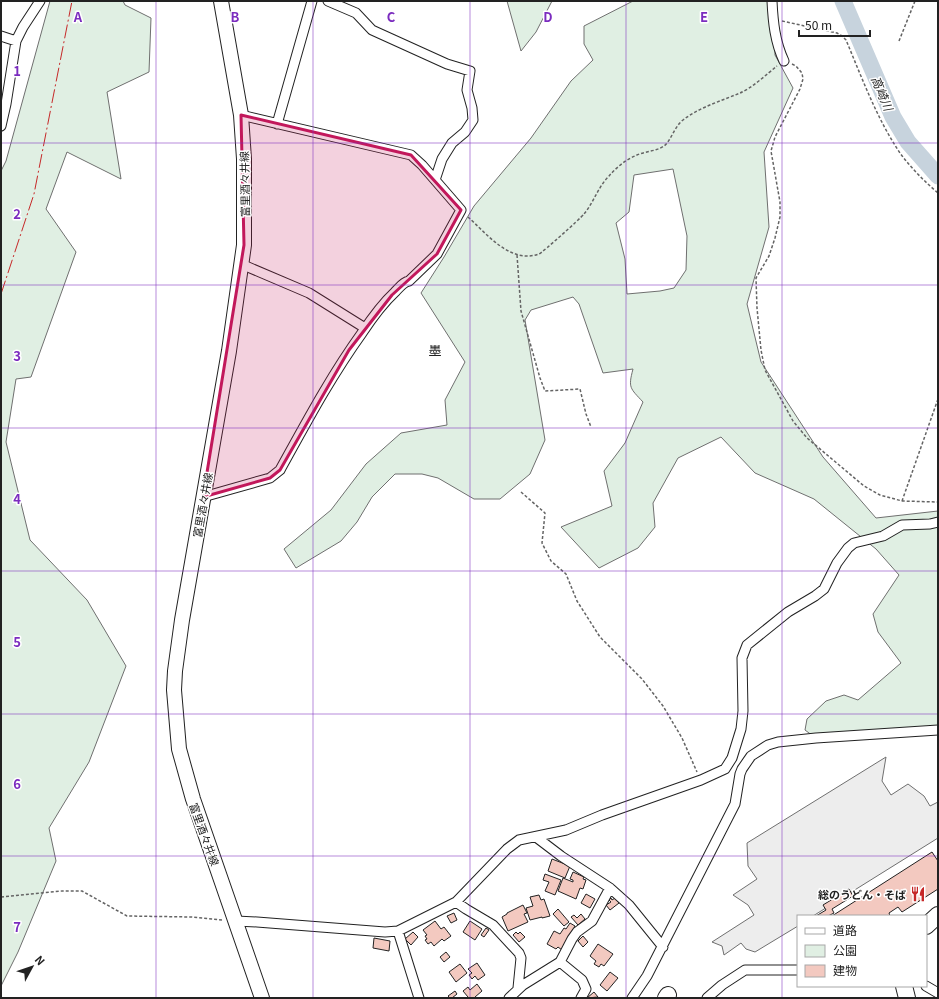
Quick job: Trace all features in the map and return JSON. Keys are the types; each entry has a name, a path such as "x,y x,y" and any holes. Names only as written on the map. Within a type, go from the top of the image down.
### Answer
{"highway":[{"path":"927,925 938,915"},
{"path":"904,987 907,998"}],"main road":[{"name":"富里酒々井線","path":"222,1 241,115 245,194 244,245 229,351 203,497 175,671 174,690 179,749 193,799 262,998"}],"street":[{"path":"1,126 16,41 22,27 40,1"},
{"path":"277,124 312,1"},
{"path":"328,1 356,13 372,30 447,64 470,71 466,90 472,108 473,120 465,132 452,143 442,159 435,180"},
{"path":"772,1 772,19 779,51 784,61"},
{"path":"1,36 16,41"},
{"path":"203,497 270,478 280,470 325,389 349,350 392,295 438,254 461,210 411,155 241,115"},
{"path":"241,264 309,293 365,328"},
{"path":"236,921 385,932 398,931 456,902 507,849 519,840 566,830 602,815 701,780 725,769 732,758 741,729 743,711 742,658 747,645 788,612 824,589 837,563 848,548 854,543 883,536 902,525 930,524 938,522"},
{"path":"632,998 642,986 663,947 735,804 738,781 742,768 751,756 763,747 773,743 816,738 938,730"},
{"path":"725,769 738,781"},
{"path":"536,837 561,856 610,888 629,905 663,947"},
{"path":"509,998 518,988 560,962 577,932 592,921 610,888"},
{"path":"456,902 466,910 493,925 519,953 521,958 518,988"},
{"path":"398,931 419,998"},
{"path":"560,962 582,980 586,989 581,998"},
{"path":"707,998 722,985 745,970 797,970"},
{"path":"927,987 938,993"}],"path":[{"path":"899,41 915,1"},
{"path":"772,19 837,33 846,40 887,131 901,153 923,180 938,193"},
{"path":"461,210 499,246 517,255 528,256 540,254 584,213 600,186 623,163 636,155 665,145 675,127 684,119 715,102 742,92 784,61 796,66 802,73 803,79 800,89 775,137 771,151 780,202 780,217 769,256 756,278 760,350 765,370 793,421 807,438 864,486 880,495 902,501 938,502"},
{"path":"517,255 521,311 545,391 580,389 586,414 592,427"},
{"path":"902,501 938,399"},
{"path":"521,492 545,513 542,543 551,561 566,574 577,601 600,637 642,679 663,706 682,738 701,780"},
{"path":"1,897 62,891 82,891 127,916 192,917 236,921"}],"highlighted area":[{"path":"241,115 411,155 461,210 437,254 392,295 349,350 280,470 270,478 203,497 244,245"}],"green space":[{"path":"50,1 123,1 125,5 151,18 149,72 107,92 121,179 67,152 46,209 76,252 31,377 16,379 6,442 30,540 87,600 126,666 89,762 49,828 56,861 18,952 1,986 1,171 6,161"},
{"path":"507,1 552,1 536,32 521,51"},
{"path":"633,1 774,1 775,55 793,88 764,152 769,227 747,304 761,362 823,457 876,518 938,511 938,726 813,736 805,730 807,719 826,701 844,695 858,700 901,663 878,632 873,614 899,575 876,549 814,499 755,473 721,437 678,458 653,503 655,527 638,548 599,568 561,527 612,506 604,471 625,443 643,402 635,394 631,387 633,369 603,373 579,304 573,297 531,310 525,320 545,440 530,474 500,499 474,499 438,478 422,474 395,474 372,497 357,522 341,541 296,568 284,549 331,510 366,464 401,433 447,425 445,400 465,362 421,293 474,206 531,138 571,81 593,60 584,44 584,26","holes":["673,169 687,236 686,270 674,288 660,291 627,294 625,259 616,223 629,212 634,175"]}],"shaded area":[{"path":"886,757 882,781 891,795 908,784 924,796 930,806 938,802 938,838 815,915 797,915 797,927 755,952 746,949 741,943 724,955 722,946 712,942 754,915 748,905 733,895 757,879 748,866 747,843"}],"building":[{"path":"932,852 938,861 938,889 902,912 898,907 889,913 890,915 834,915"},
{"path":"552,859 570,866 565,878 548,871"},
{"path":"573,872 584,877 583,879 586,880 583,889 580,888 576,899 558,891 563,878 573,882 573,880 570,879"},
{"path":"545,874 561,880 555,895 545,891 549,882 543,880"},
{"path":"849,889 853,896 832,909 834,913 830,915 818,915 826,910 823,905"},
{"path":"586,894 595,899 590,908 581,903"},
{"path":"539,895 541,900 544,899 550,916 530,920 526,908 533,906 530,897"},
{"path":"611,898 612,900 615,898 619,903 610,910 606,905 611,902 609,900"},
{"path":"523,905 527,913 524,914 528,922 508,931 502,917"},
{"path":"558,909 569,922 564,926 553,914"},
{"path":"454,913 457,920 451,923 447,916"},
{"path":"581,914 585,919 578,925 571,917 574,915 577,918"},
{"path":"435,921 441,929 444,927 451,936 444,941 442,939 434,946 431,942 428,944 425,940 427,939 425,936 427,935 423,930"},
{"path":"470,921 482,929 475,940 463,932"},
{"path":"570,923 575,926 562,950 558,947 556,949 547,944 554,931 560,934"},
{"path":"486,928 489,930 484,937 481,935"},
{"path":"413,932 418,937 411,945 405,939"},
{"path":"516,932 518,934 520,932 525,937 519,942 513,935"},
{"path":"583,936 588,942 583,947 578,941"},
{"path":"374,938 390,941 389,951 373,948"},
{"path":"598,944 613,954 604,966 601,964 599,967 594,964 596,961 590,956"},
{"path":"446,952 450,957 444,962 440,957"},
{"path":"477,963 485,975 478,980 475,976 472,979 469,975 472,973 468,969"},
{"path":"460,964 467,973 456,982 449,972"},
{"path":"610,972 618,978 607,991 600,985"},
{"path":"477,984 482,991 475,997 476,998 467,998 468,997 463,991 468,987 470,990"},
{"path":"455,991 457,994 452,998 448,996"},
{"path":"594,992 598,997 587,998"}],"waterway":[{"name":"高崎川","path":"843,1 893,117 908,142 938,176"}],"power":[{"path":"1,294 34,194 72,1"}],"place":[{"name":"総のうどん・そば","path":"918,894"}],"district":[{"name":"墨","path":"435,349"}]}
